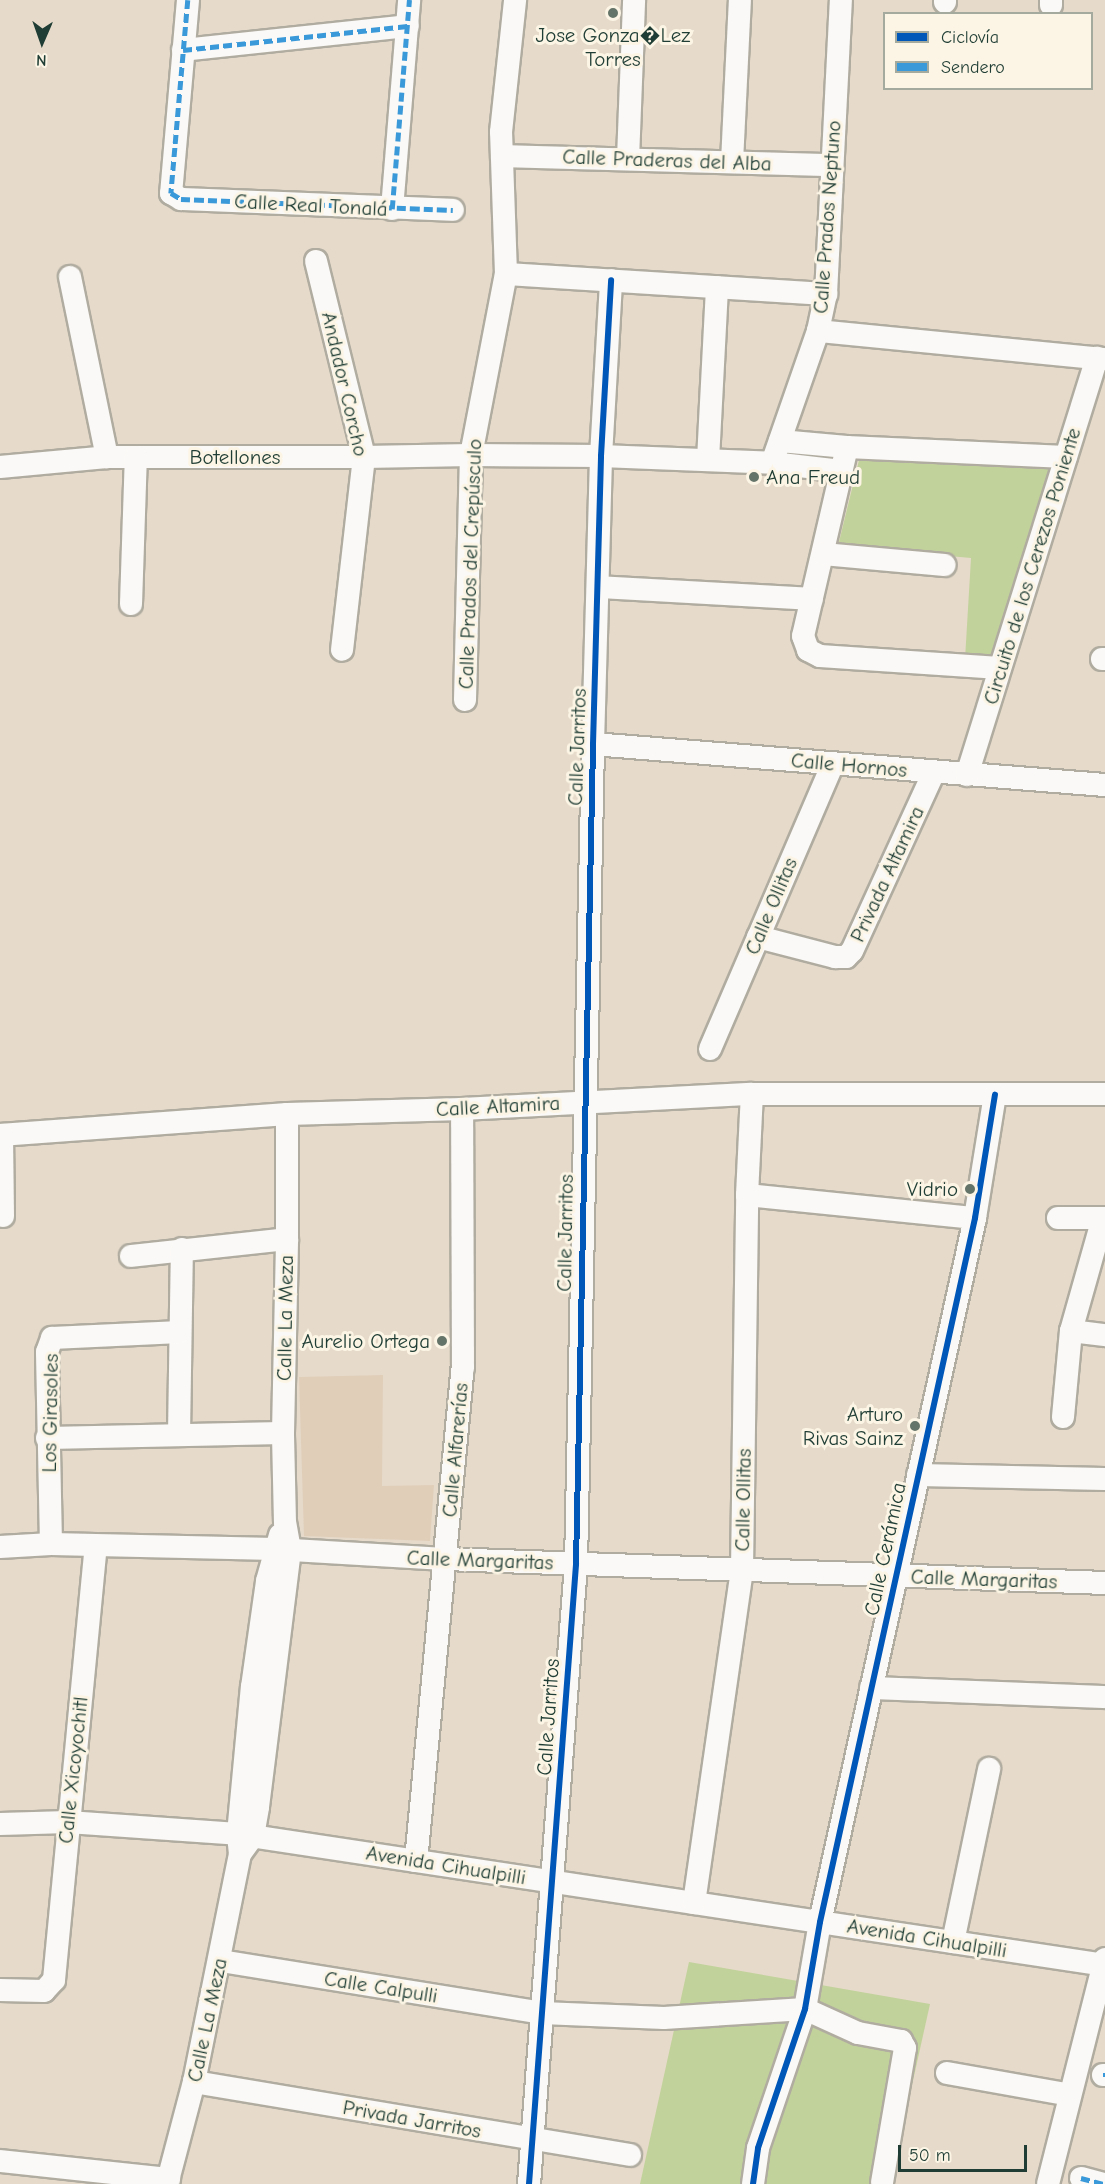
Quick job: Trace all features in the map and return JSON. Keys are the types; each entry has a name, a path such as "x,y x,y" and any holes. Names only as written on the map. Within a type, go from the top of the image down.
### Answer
{"street":[{"path":"188,0 183,50 408,26"},
{"path":"392,209 396,130 409,0"},
{"name":"Calle Prados del Crepúsculo","path":"465,700 471,455 506,274 501,132 515,0"},
{"path":"628,159 634,0"},
{"path":"732,162 741,0"},
{"name":"Calle Prados Neptuno","path":"772,463 818,331 826,294 841,0"},
{"name":"Calle Real Tonalá","path":"183,50 171,194 181,199 453,210"},
{"name":"Calle Praderas del Alba","path":"502,156 832,165"},
{"name":"Andador Corcho","path":"316,261 364,458 342,650"},
{"path":"506,274 826,294"},
{"path":"70,277 107,457"},
{"name":"Calle Jarritos","path":"529,2184 576,1564 584,1101 601,456 611,280"},
{"path":"708,460 717,287"},
{"path":"818,331 1101,359"},
{"name":"Circuito de los Cerezos Poniente","path":"967,775 1066,457 1101,359"},
{"path":"780,441 847,447 1066,457"},
{"path":"847,447 803,636 808,650 820,656 1000,668"},
{"name":"Botellones","path":"0,467 107,457 364,458 471,455 708,460 772,463 842,471"},
{"path":"131,604 136,457"},
{"path":"823,554 945,565"},
{"path":"598,587 812,599"},
{"name":"Calle Hornos","path":"594,744 1105,785"},
{"name":"Calle Ollitas","path":"710,1049 832,763"},
{"name":"Privada Altamira","path":"758,937 836,957 846,957 852,951 934,772"},
{"name":"Calle Ollitas","path":"694,1903 742,1570 747,1195 752,1094"},
{"name":"Calle Altamira","path":"1,1135 287,1114 462,1109 752,1094 1105,1094"},
{"name":"Calle Cerámica","path":"753,2184 758,2148 805,2009 820,1922 975,1218 995,1095"},
{"name":"Calle Alfarerías","path":"416,1861 463,1368 462,1109"},
{"name":"Calle La Meza","path":"168,2182 194,2082 244,1841 283,1549 287,1114"},
{"path":"1,1135 3,1216"},
{"path":"747,1195 975,1218"},
{"path":"1058,1218 1104,1218 1071,1331 1064,1417"},
{"path":"131,1256 287,1239"},
{"path":"179,1434 182,1249"},
{"path":"1071,1331 1105,1335"},
{"name":"Los Girasoles","path":"51,1544 47,1352 52,1338 180,1332"},
{"path":"47,1438 283,1433"},
{"path":"918,1475 1105,1479"},
{"name":"Calle Margaritas","path":"0,1547 51,1544 283,1549 445,1559 1105,1583"},
{"name":"Calle Xicoyochitl","path":"0,1990 44,1991 54,1980 96,1546"},
{"path":"871,1688 1105,1697"},
{"path":"952,1942 989,1769"},
{"name":"Avenida Cihualpilli","path":"0,1824 68,1822 416,1861 952,1942 1104,1962"},
{"name":"Calle Calpulli","path":"220,1961 542,2013 664,2018 805,2009"},
{"path":"1048,2184 1104,1962"},
{"path":"805,2009 858,2033 902,2041 905,2048 882,2182"},
{"path":"947,2073 1070,2095"},
{"name":"Privada Jarritos","path":"194,2082 630,2155"},
{"path":"0,2161 168,2182"}],"shaded area":[{"path":"383,1375 382,1486 434,1485 430,1541 304,1536 299,1377"}],"green space":[{"path":"860,456 1051,467 995,659 965,659 971,558 838,546"},
{"path":"689,1962 930,2004 890,2184 640,2184"}],"marked path":[{"path":"188,0 171,193 181,199 453,210"},
{"path":"392,209 409,0"},
{"path":"183,50 408,26"},
{"path":"1081,2178 1103,2184"}],"cycle path":[{"path":"529,2184 576,1564 593,744 601,456 611,280"},
{"path":"753,2184 758,2148 805,2009 820,1922 975,1218 995,1095"}],"place":[{"name":"Jose Gonza�Lez Torres","path":"613,13"},
{"name":"Ana Freud","path":"754,477"},
{"name":"Vidrio","path":"970,1189"},
{"name":"Aurelio Ortega","path":"442,1341"},
{"name":"Arturo Rivas Sainz","path":"915,1426"}]}
